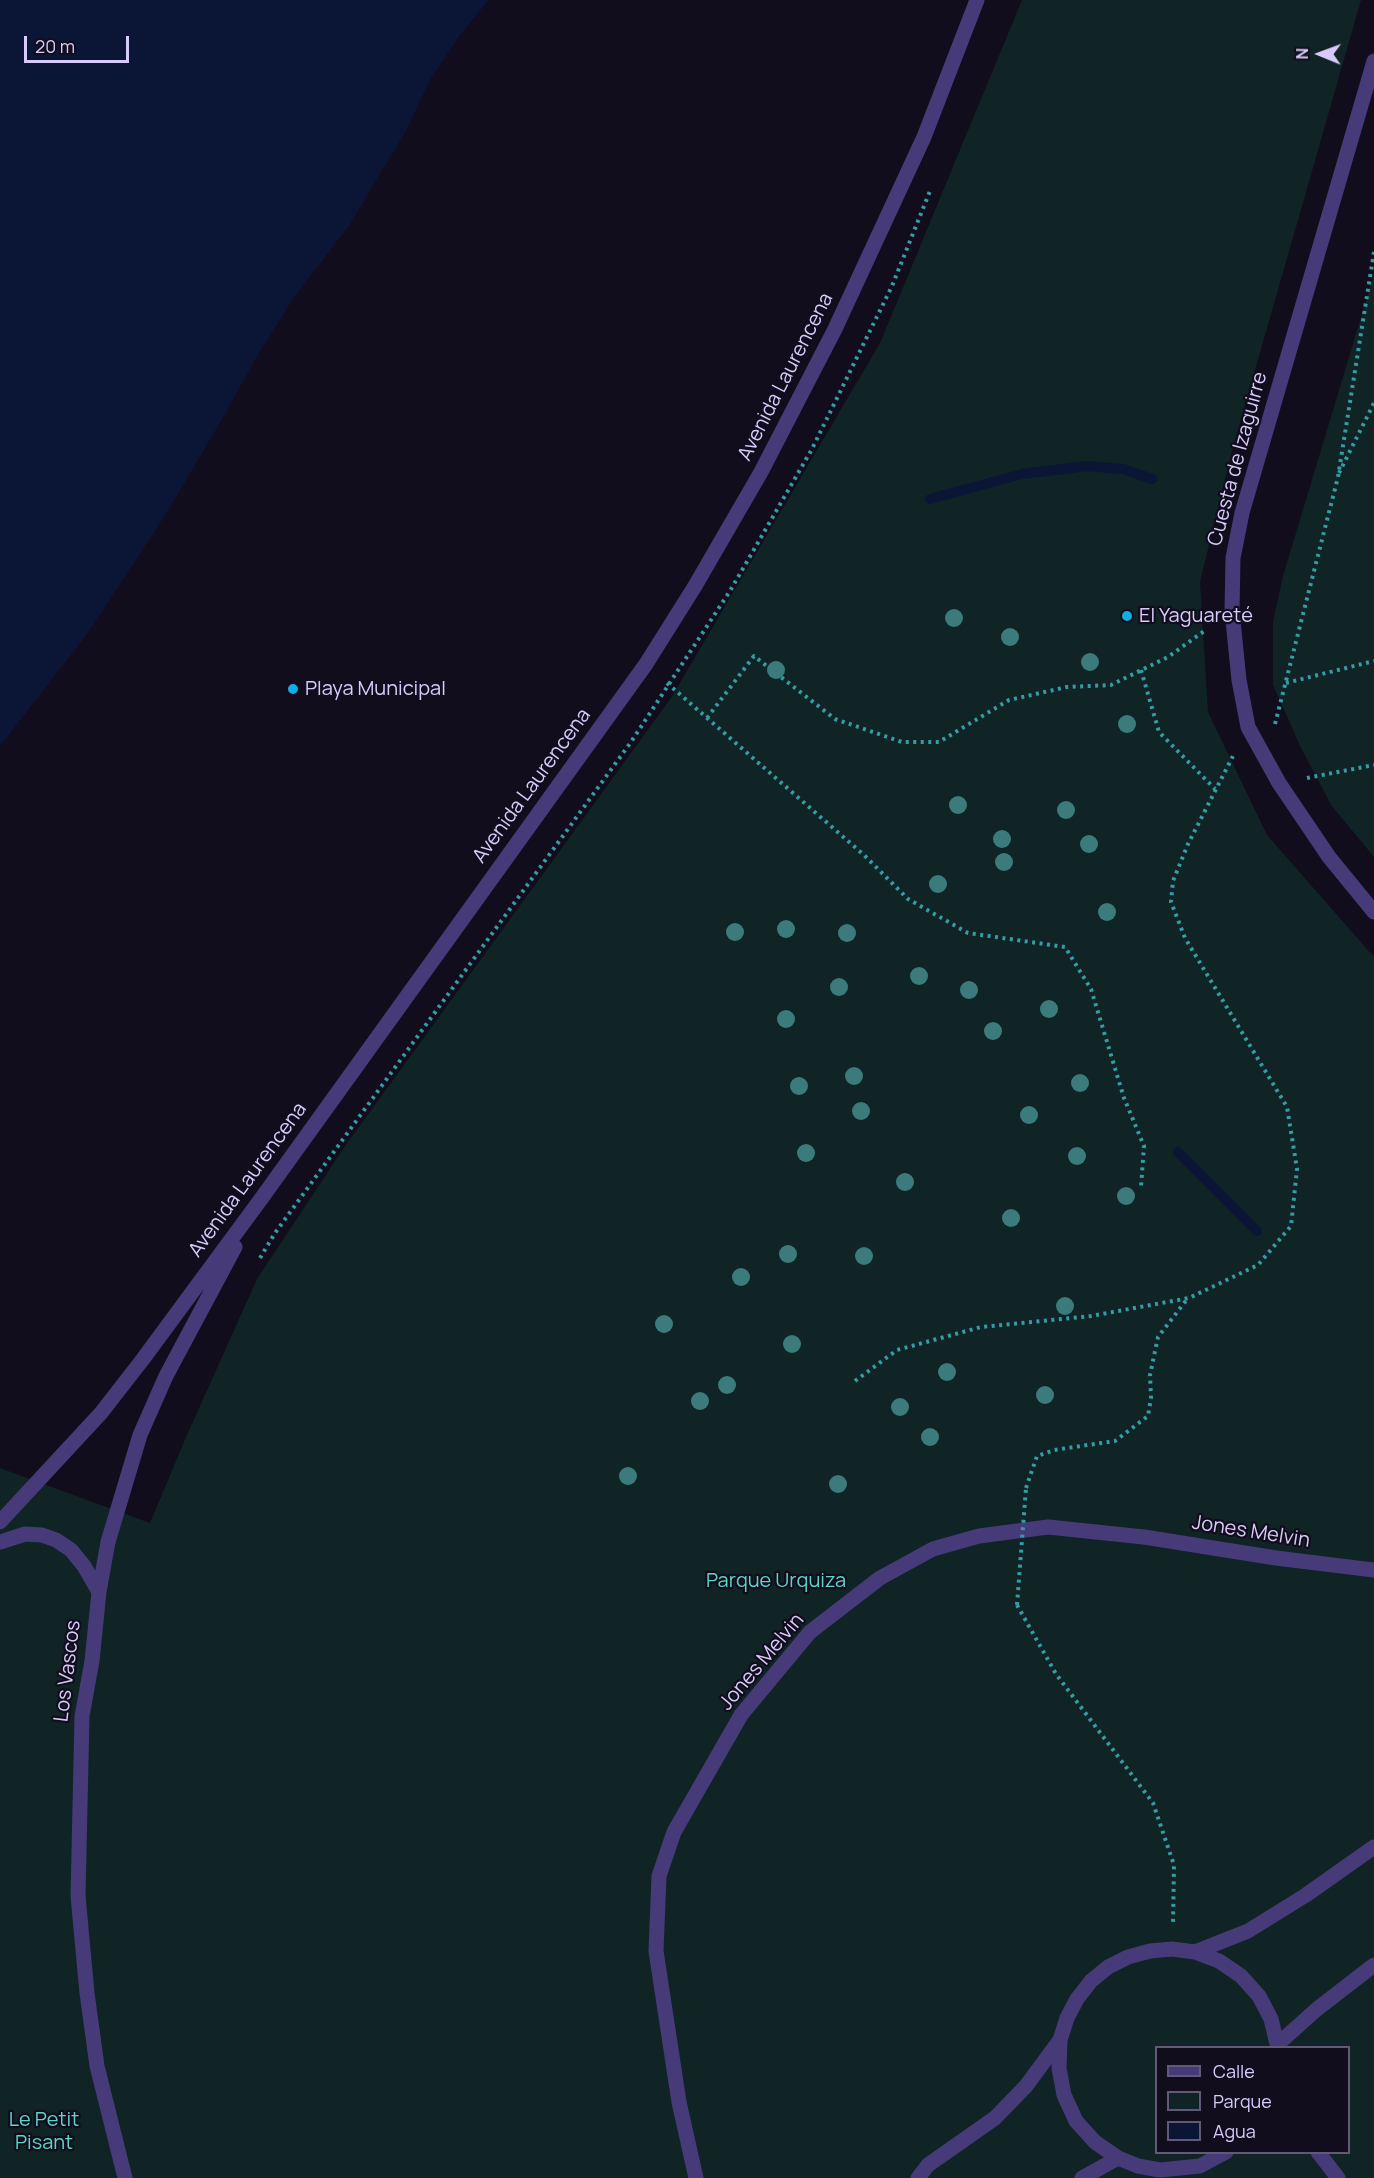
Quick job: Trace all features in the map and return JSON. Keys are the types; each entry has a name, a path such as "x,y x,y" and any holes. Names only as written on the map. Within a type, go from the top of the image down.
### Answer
{"street":[{"name":"Avenida Laurencena","path":"0,1522 101,1413 261,1199 646,664 695,586 761,472 835,329 924,137 977,0"},
{"name":"Cuesta de Izaguirre","path":"1374,62 1242,513 1233,558 1232,611 1239,680 1248,727 1265,761 1329,857 1374,912"},
{"name":"Los Vascos","path":"125,2178 97,2066 87,1993 78,1896 82,1716 92,1661 99,1592 108,1542 140,1435 166,1376 261,1199"},
{"name":"Jones Melvin","path":"696,2178 679,2102 656,1951 659,1876 674,1832 741,1715 810,1632 880,1578 933,1549 980,1536 1048,1527 1144,1537 1276,1558 1374,1570"},
{"path":"0,1542 25,1534 42,1535 56,1540 71,1550 84,1566 99,1592"},
{"path":"1195,1952 1248,1931 1306,1895 1374,1847"},
{"path":"1222,2154 1200,2166 1160,2170 1138,2166 1118,2158 1095,2142 1077,2121 1064,2096 1059,2068 1060,2040 1067,2018 1077,1999 1091,1981 1108,1967 1150,1950 1172,1949 1195,1952 1219,1961 1241,1976 1259,1996 1271,2019 1278,2046 1317,2009 1374,1965"},
{"path":"918,2178 928,2165 995,2118 1026,2086 1060,2040"},
{"path":"1320,2154 1338,2178"},
{"path":"1082,2178 1118,2158"},
{"path":"1160,2170 1175,2178"}],"path":[{"path":"257,1263 275,1233 631,742 730,591 812,448 892,286 931,188"},
{"path":"1265,761 1338,477 1374,252"},
{"path":"1338,477 1374,403"},
{"path":"707,718 754,656 835,719 902,742 939,742 1009,700 1066,687 1111,685 1168,657 1232,611"},
{"path":"1286,683 1374,661"},
{"path":"646,664 864,855 908,898 968,933 1065,947 1091,989 1124,1098 1144,1146 1141,1187"},
{"path":"1141,670 1159,732 1215,789"},
{"path":"855,1381 897,1350 981,1327 1090,1316 1189,1298 1258,1265 1292,1226 1296,1169 1287,1107 1185,938 1171,902 1173,881 1188,844 1248,727"},
{"path":"1279,783 1374,765"},
{"path":"1172,1949 1174,1865 1153,1803 1056,1674 1017,1605 1026,1488 1037,1456 1054,1450 1115,1441 1148,1416 1151,1398 1150,1375 1158,1337 1189,1298"}],"green space":[{"name":"Parque Urquiza","path":"1022,0 1361,0 1233,447 1200,582 1208,712 1267,835 1374,957 1374,2178 0,2178 0,1468 150,1523 257,1279 345,1146 671,698 880,343"},
{"path":"1374,274 1374,857 1331,805 1301,748 1273,685 1273,622 1283,576"}],"water":[{"path":"0,0 489,0 460,35 430,80 405,133 349,226 295,296 258,355 168,511 88,633 0,746"}],"waterway":[{"path":"930,499 1022,474 1087,466 1123,469 1152,479"},
{"path":"1178,1152 1257,1231"}],"place":[{"name":"El Yaguareté","path":"1127,616"},
{"name":"Playa Municipal","path":"293,689"}],"park label":[{"name":"Le Petit Pisant","path":"44,2132"}]}
